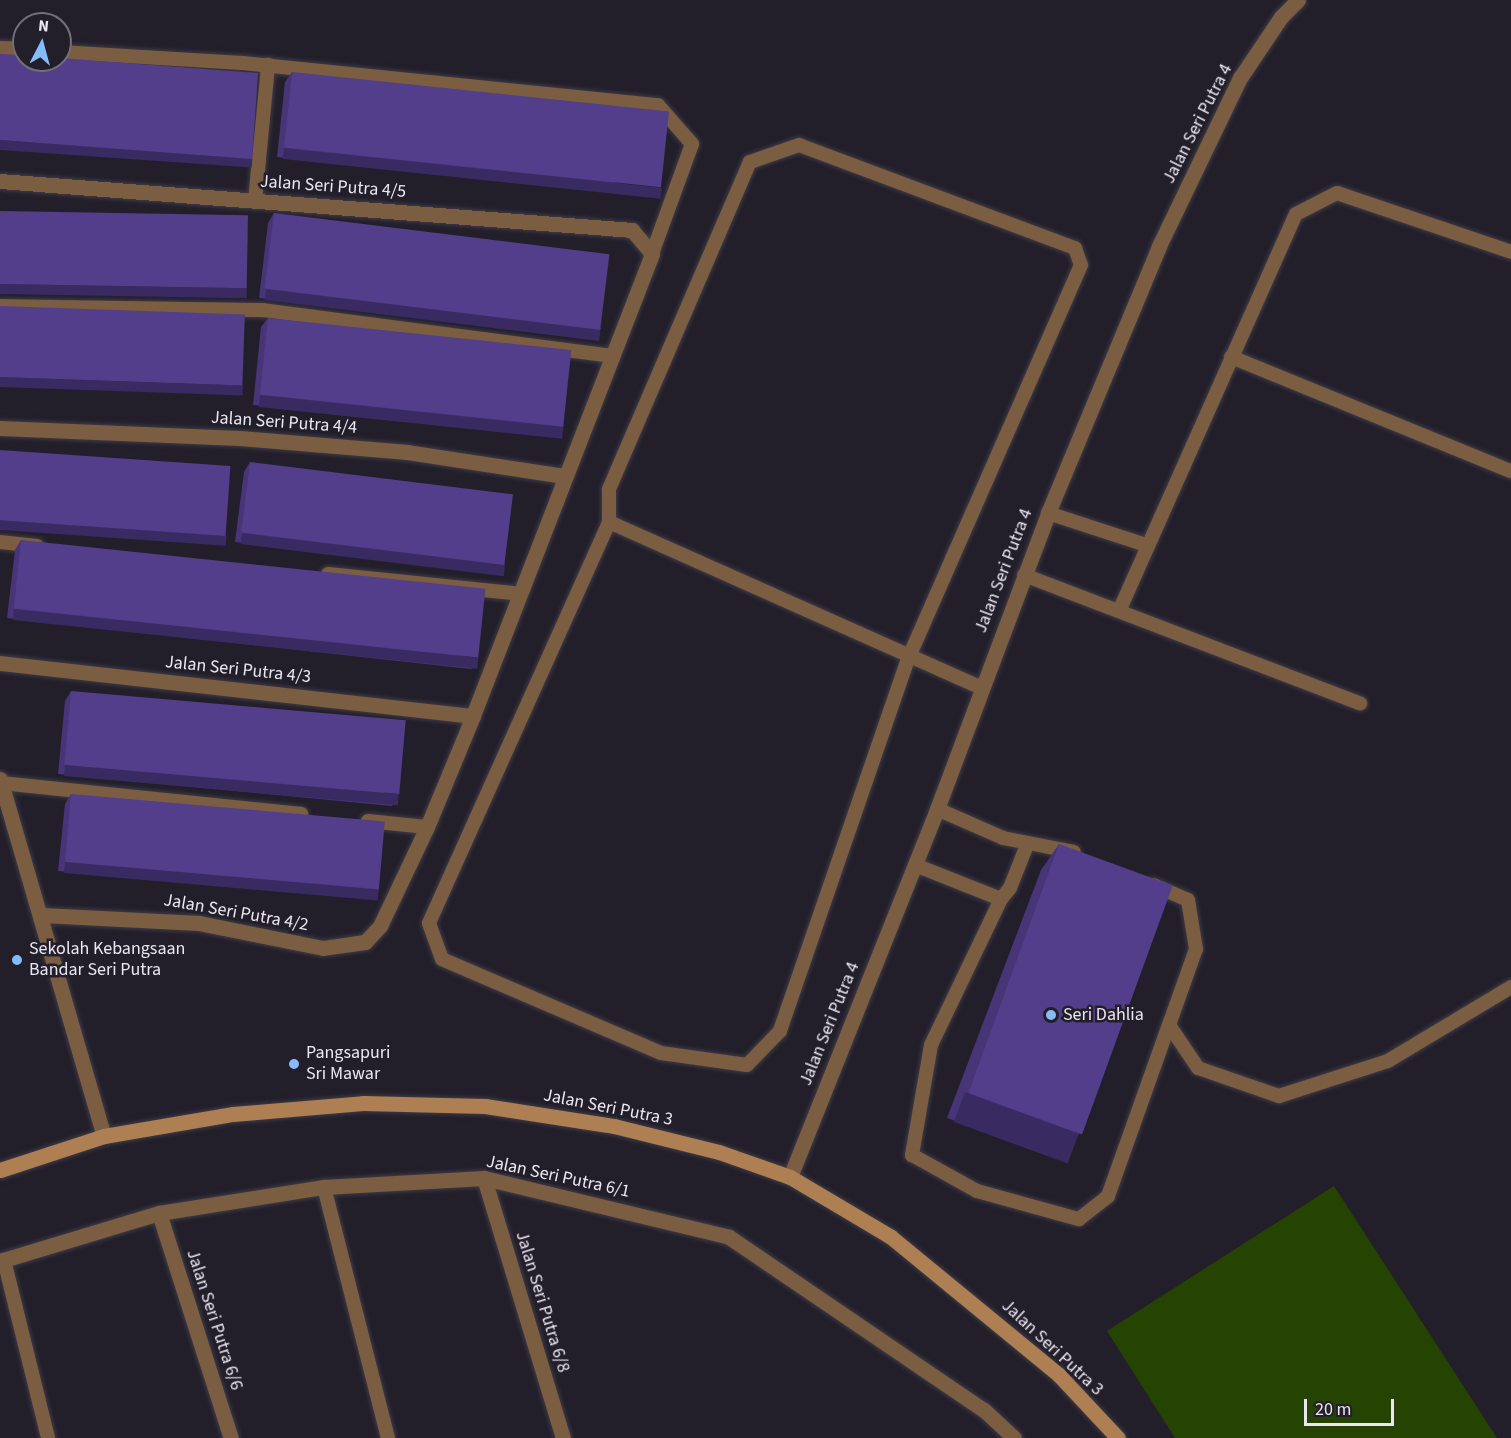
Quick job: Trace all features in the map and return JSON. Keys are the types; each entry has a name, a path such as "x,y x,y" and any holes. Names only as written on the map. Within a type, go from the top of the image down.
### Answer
{"street":[{"name":"Jalan Seri Putra 4","path":"790,1178 937,809 1023,575 1159,246 1240,78 1281,17 1298,0"},
{"name":"Jalan Seri Putra 4/5","path":"0,181 632,231 652,254"},
{"path":"427,827 473,716 563,476 652,254"},
{"name":"Jalan Seri Putra 4/4","path":"0,429 240,438 383,450 563,476"},
{"name":"Jalan Seri Putra 4/3","path":"0,663 473,716"},
{"path":"1,781 42,915 104,1136"},
{"name":"Jalan Seri Putra 4/2","path":"42,915 199,923 323,948 365,942 380,927 427,827"},
{"name":"Jalan Seri Putra 3","path":"0,1170 104,1136 233,1114 351,1104 485,1106 614,1126 719,1152 790,1178 891,1238 969,1299 1059,1376 1118,1438"},
{"name":"Jalan Seri Putra 6/1","path":"2,1261 159,1213 324,1187 484,1178 729,1236 984,1410 1014,1438"},
{"name":"Jalan Seri Putra 6/8","path":"484,1178 563,1438"},
{"name":"Jalan Seri Putra 6/6","path":"159,1213 231,1438"}],"lane":[{"path":"72,53 268,65 658,105 692,144 652,254"},
{"path":"255,201 268,65"},
{"path":"799,145 1075,248 1081,265 909,656 780,1031 747,1065 661,1053 442,959 429,923 609,522 609,489 750,162 799,145"},
{"path":"1120,609 1146,545 1296,214 1336,193 1511,252"},
{"path":"0,306 263,310 611,356"},
{"path":"1231,357 1511,471"},
{"path":"1048,513 1146,545"},
{"path":"609,522 980,687"},
{"path":"0,542 57,548"},
{"path":"310,572 520,594"},
{"path":"1023,575 1120,609 1360,703"},
{"path":"1,781 321,816"},
{"path":"937,809 1027,845 1086,857"},
{"path":"356,820 427,827"},
{"path":"1027,845 1010,888 1001,899 931,1045 912,1155 976,1191 1079,1218 1108,1196 1196,949 1188,900 1137,878"},
{"path":"915,865 1001,899"},
{"path":"1169,1024 1197,1068 1279,1096 1388,1061 1511,987"},
{"path":"324,1187 388,1438"},
{"path":"2,1261 48,1438"}],"green space":[{"path":"1334,1186 1497,1438 1175,1438 1107,1331"}],"building":[{"path":"0,54 12,54 12,72 72,72 72,59 258,73 252,159 0,140"},
{"path":"292,72 669,112 661,187 284,148"},
{"path":"0,211 248,215 247,288 0,284"},
{"path":"274,213 609,254 600,330 265,288"},
{"path":"0,306 245,315 242,386 0,377"},
{"path":"268,318 571,350 563,426 260,395"},
{"path":"0,450 230,466 226,536 0,520"},
{"path":"250,462 513,494 504,565 241,532"},
{"path":"21,540 485,589 478,657 14,609"},
{"path":"71,691 406,720 399,794 65,765"},
{"path":"71,794 385,821 379,889 65,862"},
{"name":"Seri Dahlia","path":"1059,844 1173,885 1082,1134 968,1093"}],"place":[{"name":"Sekolah Kebangsaan Bandar Seri Putra","path":"17,960"},
{"name":"Seri Dahlia","path":"1051,1015"},
{"name":"Pangsapuri Sri Mawar","path":"294,1064"}]}
